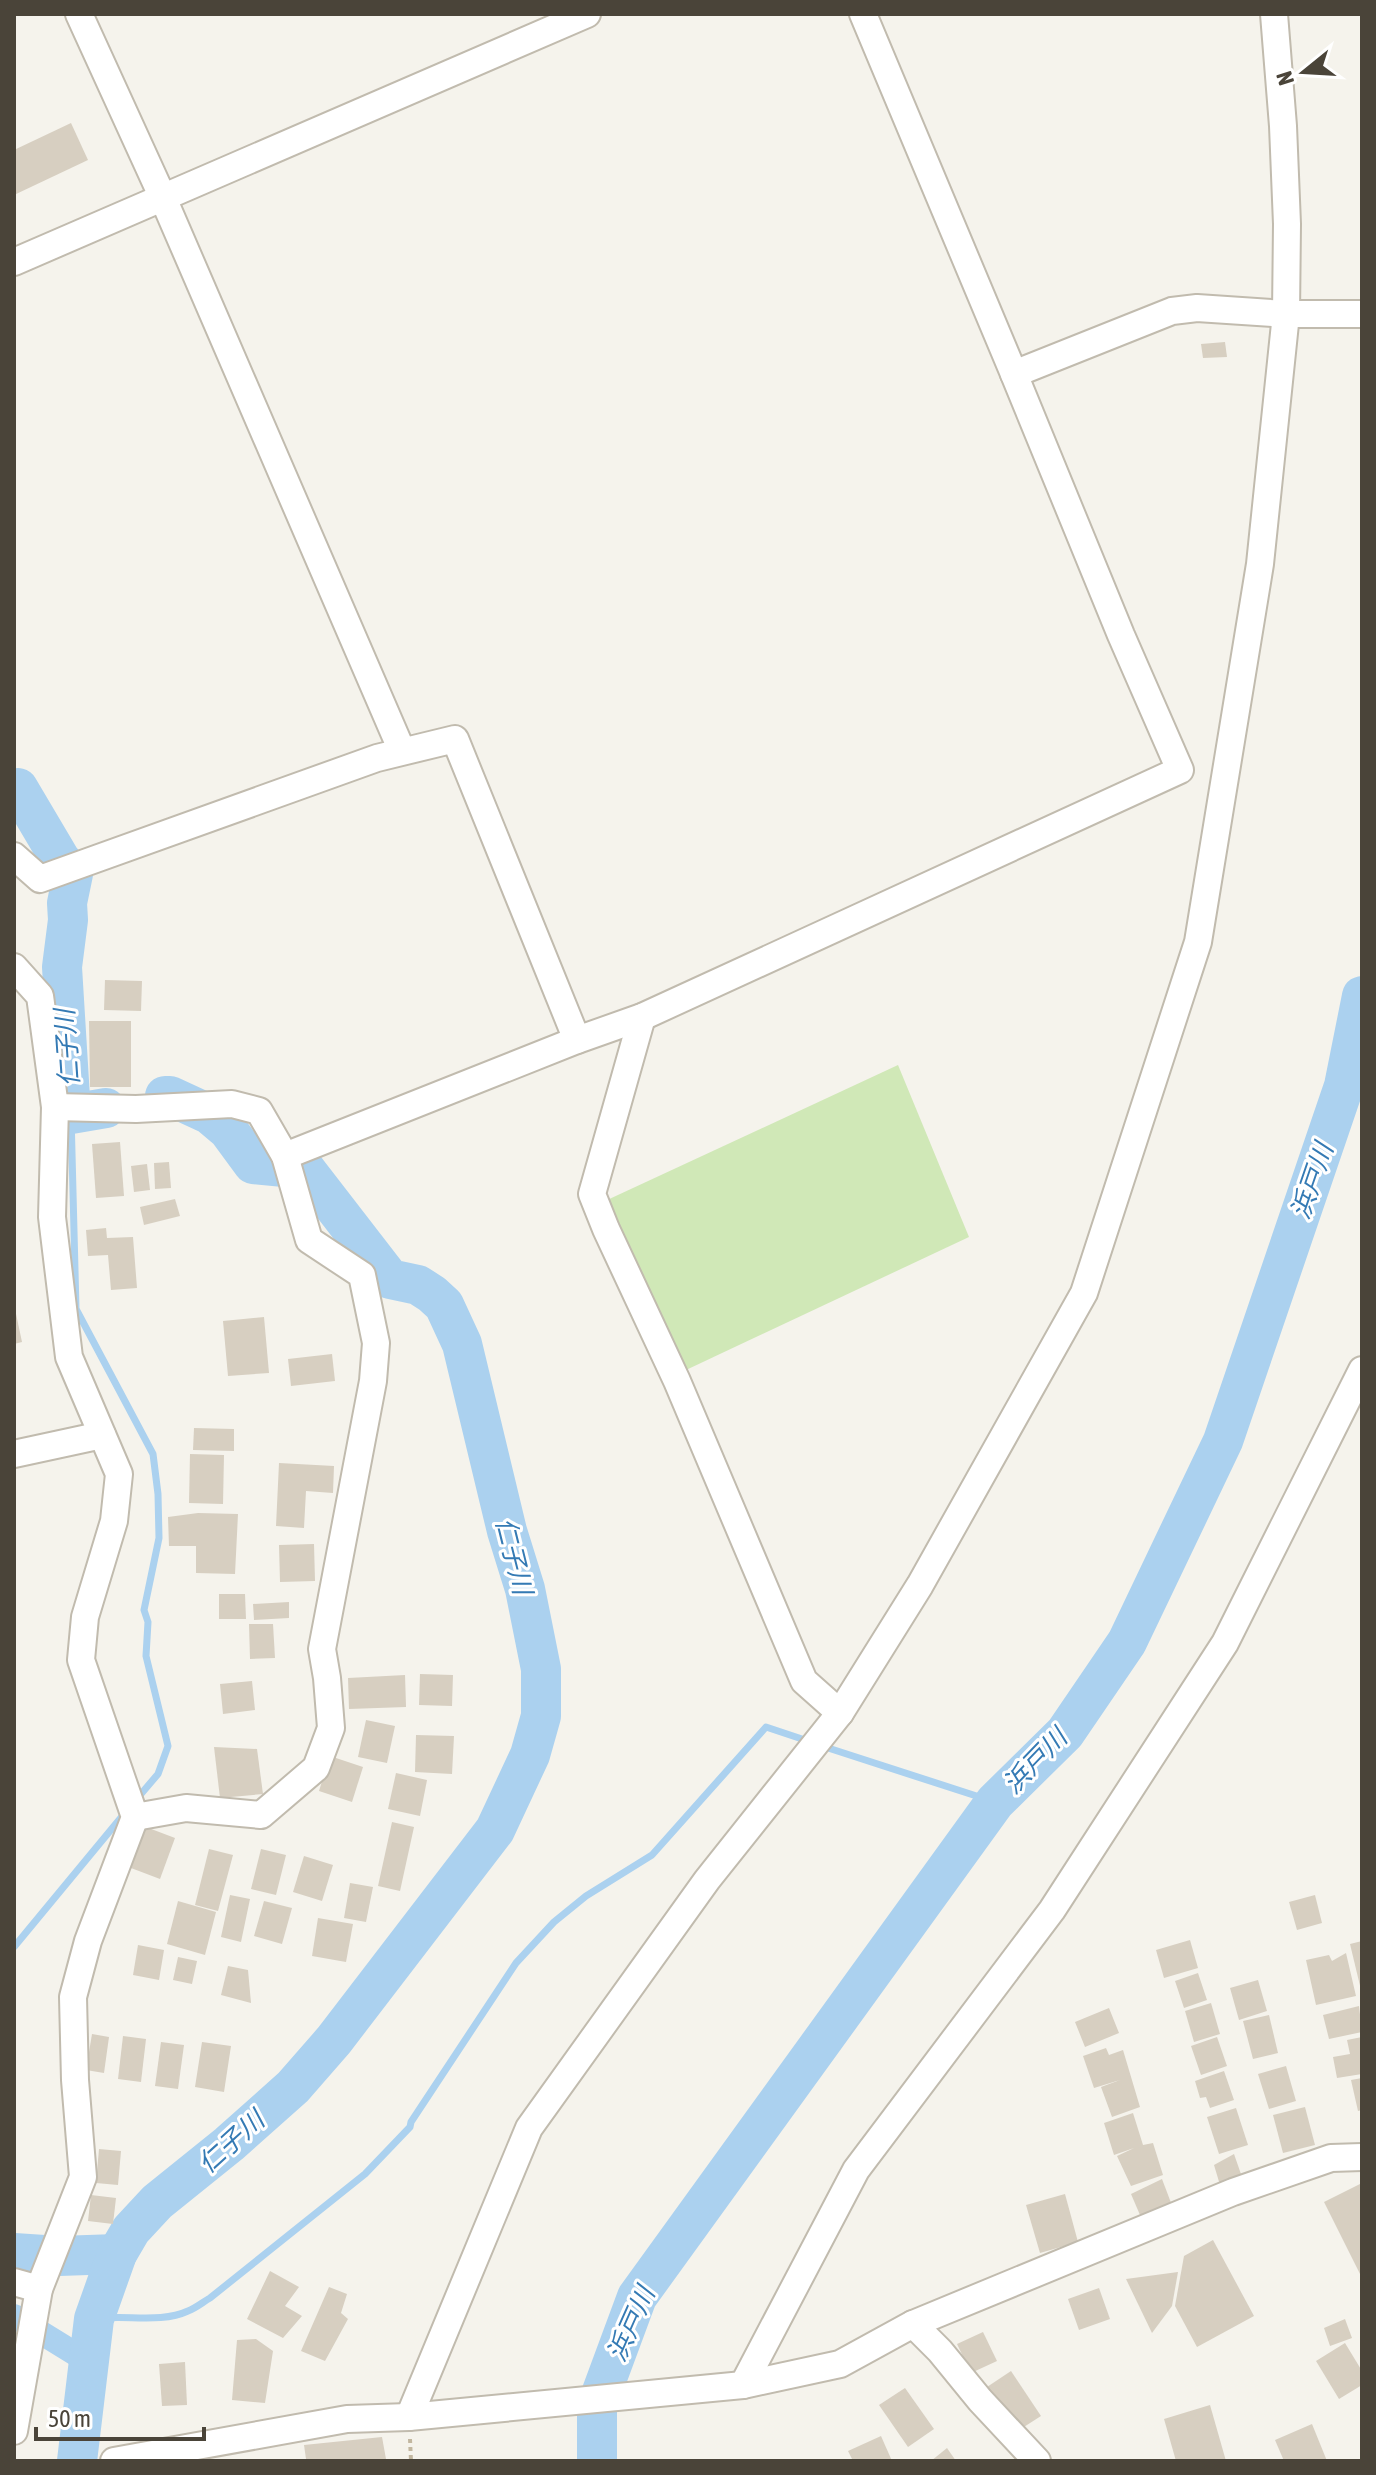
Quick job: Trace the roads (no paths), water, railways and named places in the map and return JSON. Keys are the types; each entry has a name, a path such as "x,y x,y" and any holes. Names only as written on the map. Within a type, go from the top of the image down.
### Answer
{"street":[{"path":"79,14 163,198 402,751"},
{"path":"14,262 587,14"},
{"path":"285,1156 642,1017 1180,770 863,14"},
{"path":"409,2417 529,2128 707,1880 840,1713 920,1585 1084,1293 1198,942 1260,564 1286,314 1286,196 1274,14"},
{"path":"1014,374 1172,311 1197,308 1286,314 1362,314"},
{"path":"14,856 40,879 377,758 455,739 577,1040"},
{"path":"14,967 40,996 55,1107 52,1217 69,1357 119,1474 114,1521 85,1617 81,1660 135,1817 88,1941 73,1997 75,2080 83,2177 26,2285 14,2431"},
{"path":"642,1017 592,1194 677,1381 804,1681 840,1713"},
{"path":"55,1107 136,1109 232,1104 259,1111 285,1156 309,1240 362,1275 376,1343 373,1381 322,1649 331,1728 316,1768 261,1815 186,1808 135,1817"},
{"path":"743,2385 856,2170 1052,1910 1225,1643 1362,1370"},
{"path":"14,1454 102,1435"},
{"path":"114,2461 347,2419 409,2417 743,2385 840,2364 913,2324 1233,2192 1331,2158 1362,2157"},
{"path":"913,2324 1037,2461"}],"waterway":[{"path":"14,779 18,788"},
{"name":"仁子川","path":"18,788 60,859 73,874 67,903 62,967 71,1114 106,1108"},
{"name":"浜戸川","path":"597,2461 597,2405 637,2297 995,1802 1065,1733 1127,1642 1223,1441 1344,1086 1362,996"},
{"name":"仁子川","path":"77,2461 94,2319 117,2254 131,2230 157,2202 293,2087 334,2040 495,1830 530,1755 541,1716 541,1669 525,1589 507,1531 462,1344 444,1305 418,1285 390,1279 305,1169 253,1164 228,1130 209,1114 165,1096"},
{"path":"71,1114 76,1309 153,1454 158,1494 159,1538 144,1610 148,1622 146,1656 168,1746 158,1774 135,1801"},
{"path":"94,2319 166,2317 194,2308 365,2174 410,2127 516,1963 554,1922 586,1896 652,1855 766,1727 811,1742"},
{"path":"822,1746 995,1802"},
{"path":"14,1947 124,1814"},
{"path":"14,2253 59,2256 117,2254"},
{"path":"14,2316 87,2361"}]}
